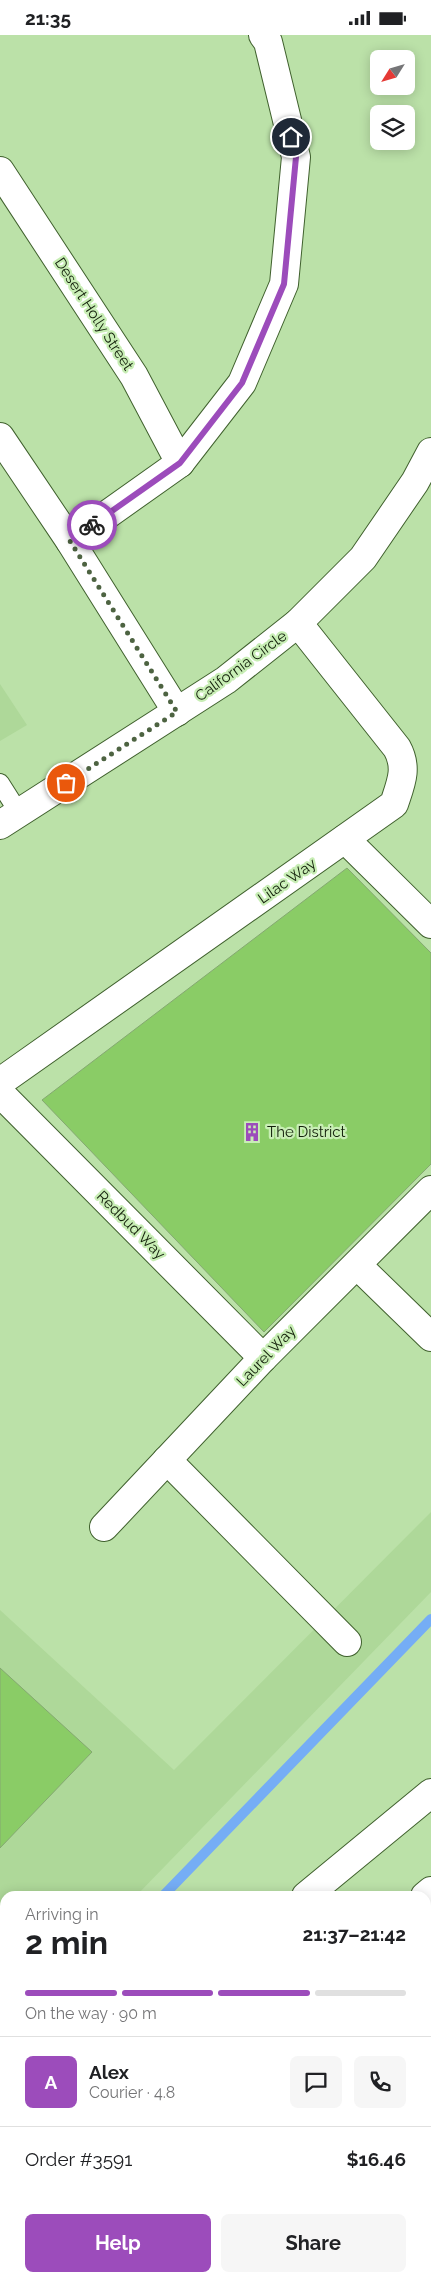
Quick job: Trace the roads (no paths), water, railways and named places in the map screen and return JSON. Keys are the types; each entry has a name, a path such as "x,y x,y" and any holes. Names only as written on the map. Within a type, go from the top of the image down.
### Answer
{"main road":[{"path":"70,541 180,463 242,383 284,284 296,157 268,42 263,35"},
{"name":"Desert Holly Street","path":"0,171 134,376 180,463"},
{"path":"0,437 70,541 177,712"},
{"name":"California Circle","path":"9,819 226,679 298,623 363,558 415,482 431,452"},
{"name":"Lilac Way","path":"0,1082 394,804 401,784 404,761 397,748 298,623"},
{"path":"345,839 431,924"},
{"name":"Redbud Way","path":"0,1093 263,1358"},
{"name":"Laurel Way","path":"104,1527 263,1358 431,1190"},
{"path":"357,1265 431,1337"},
{"path":"168,1460 347,1641"},
{"path":"312,1891 431,1793"}],"lane":[{"path":"0,783 9,819"}],"waterway":[{"path":"168,1891 431,1619"}],"place":[{"name":"The District","path":"252,1132"}]}
